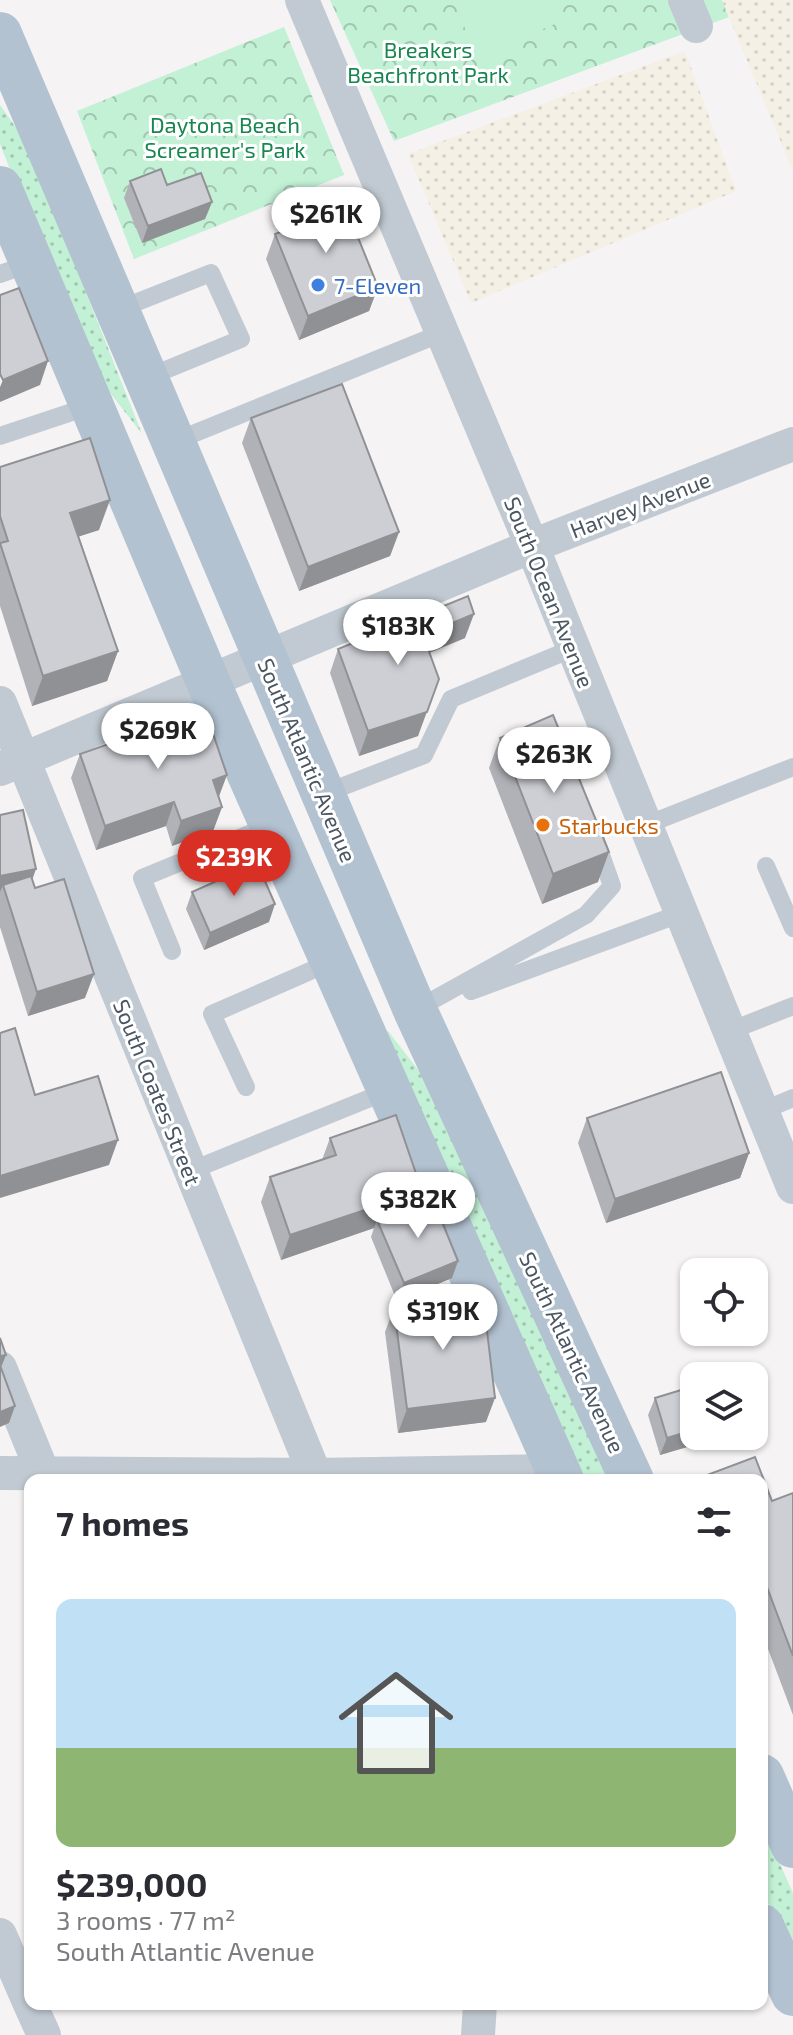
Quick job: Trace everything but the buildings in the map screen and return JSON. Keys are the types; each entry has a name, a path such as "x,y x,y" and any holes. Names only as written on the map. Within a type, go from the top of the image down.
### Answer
{"main road":[{"name":"South Atlantic Avenue","path":"0,34 415,1010 629,1474"},
{"path":"0,188 16,268 90,406 209,684 559,1474"},
{"path":"768,1790 793,1846"},
{"path":"768,1941 793,1994"}],"street":[{"name":"South Ocean Avenue","path":"302,0 532,546 730,1031 778,1104 793,1187"},
{"name":"Harvey Avenue","path":"11,765 532,546 793,444"},
{"name":"South Coates Street","path":"0,703 11,765 190,1171 314,1474"},
{"path":"0,1368 43,1473"},
{"path":"0,1473 98,1474"},
{"path":"24,1931 0,1933 24,1990"},
{"path":"33,2010 44,2035"},
{"path":"478,2035 480,2010"}],"lane":[{"path":"117,310 211,273 241,339 145,378"},
{"path":"173,442 442,333"},
{"path":"0,436 90,406"},
{"path":"323,794 424,755 451,699 574,648"},
{"path":"578,798 569,774 578,756 610,736"},
{"path":"646,825 793,767"},
{"path":"415,1010 586,915 612,886 607,864 588,822"},
{"path":"172,951 142,878 271,825"},
{"path":"766,866 793,928"},
{"path":"415,1010 682,913"},
{"path":"246,1087 212,1014 333,961"},
{"path":"730,1031 793,1006"},
{"path":"190,1171 390,1090"}],"green space":[{"name":"Breakers Beachfront Park","path":"330,0 722,0 729,17 394,141"},
{"path":"454,0 546,0 555,24 476,57"},
{"name":"Daytona Beach Screamer's Park","path":"284,27 344,175 134,259 77,111"},
{"path":"0,105 27,143 142,434 87,363 0,144"},
{"path":"388,1031 434,1090 606,1474 577,1474 382,1034"},
{"path":"768,1837 793,1893 793,1958 768,1902"}],"sand":[{"path":"722,0 793,0 793,171 729,17"},
{"path":"685,51 736,191 471,303 408,154"}],"place":[{"name":"7-Eleven","path":"318,285"},
{"name":"Starbucks","path":"543,825"}]}
